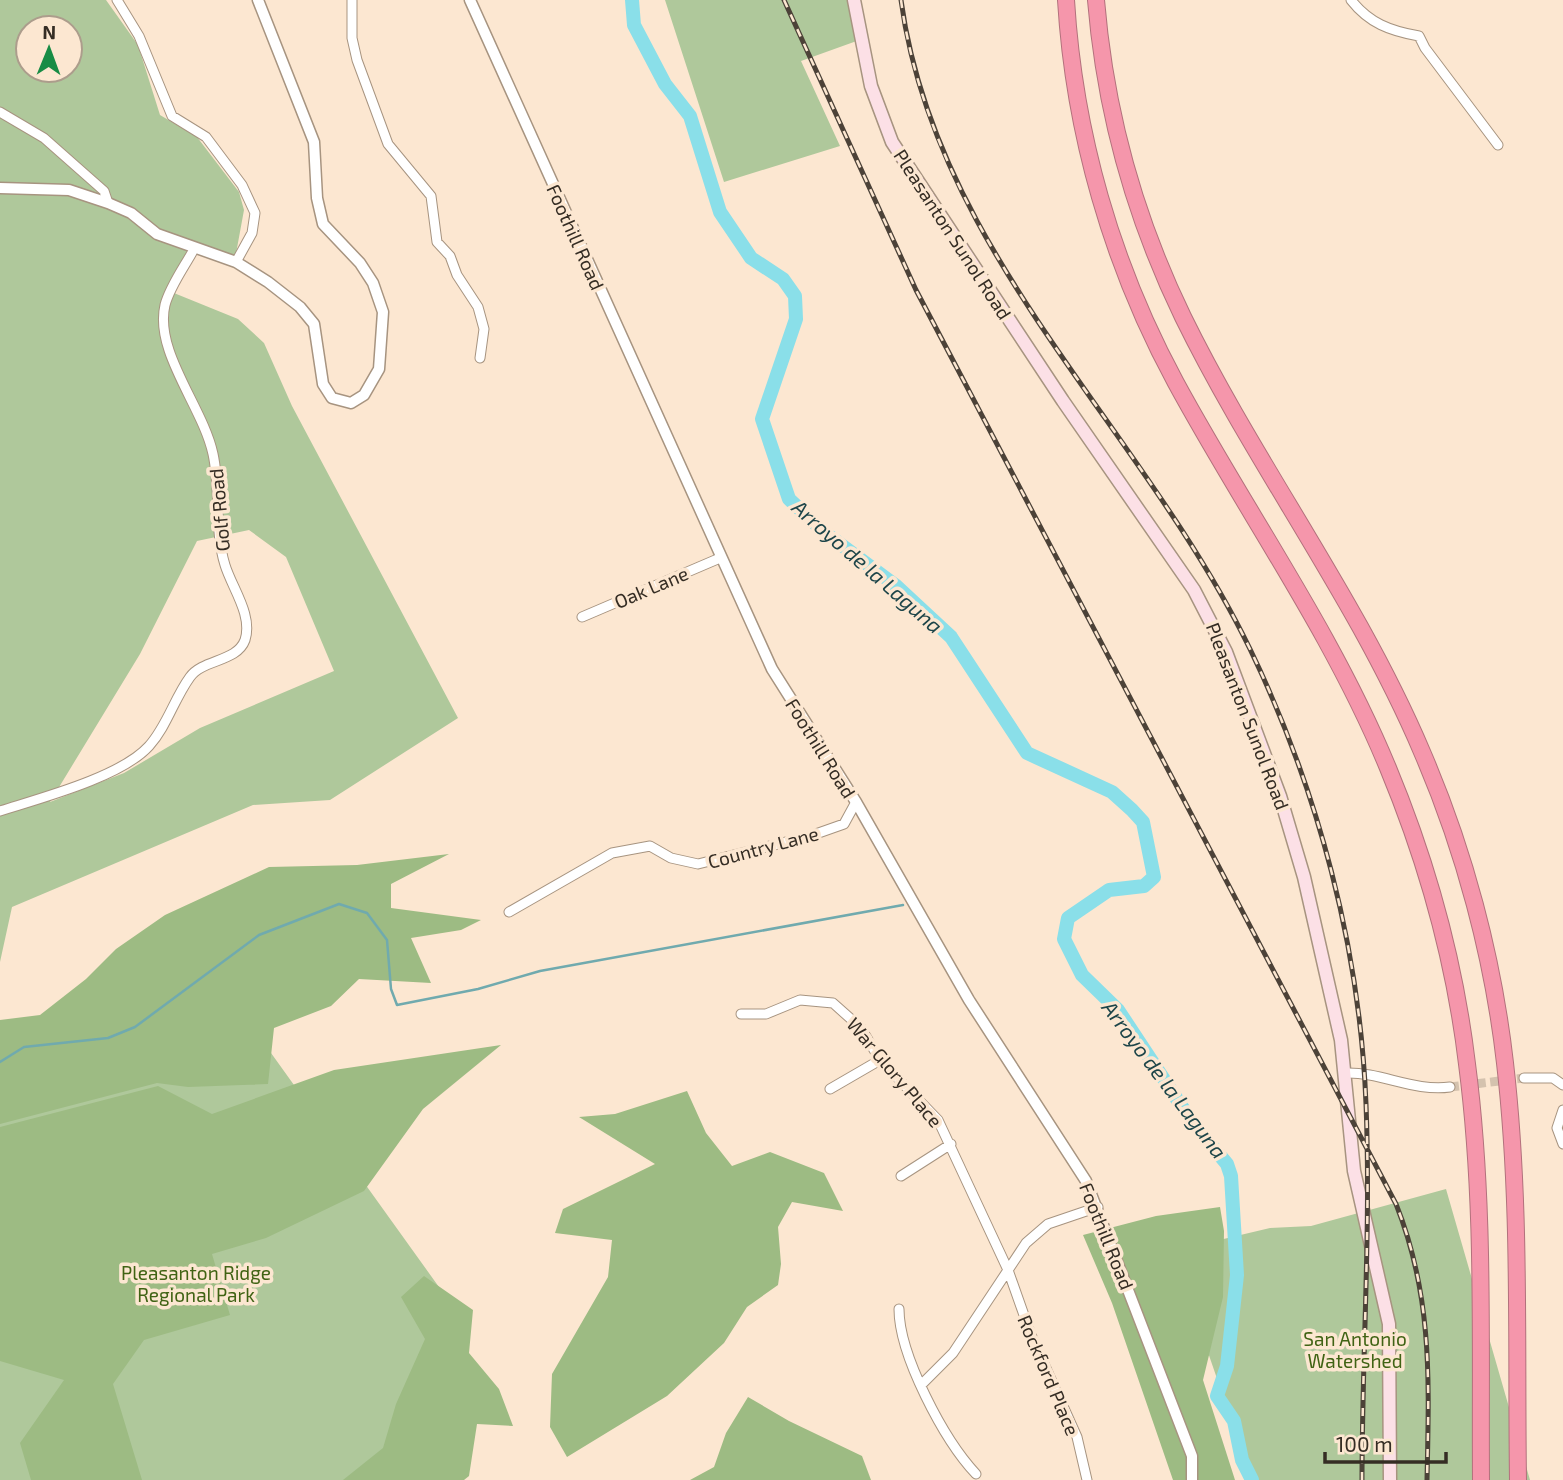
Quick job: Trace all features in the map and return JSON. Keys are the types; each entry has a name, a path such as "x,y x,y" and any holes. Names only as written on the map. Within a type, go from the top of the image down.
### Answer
{"highway":[{"path":"1066,0 1073,71 1085,136 1105,215 1126,277 1174,381 1340,664 1388,768 1429,884 1458,1003 1473,1119 1479,1232 1481,1480"},
{"path":"1096,0 1113,116 1126,168 1161,267 1207,364 1373,647 1423,754 1465,873 1494,996 1511,1115 1518,1480"}],"main road":[{"name":"Pleasanton Sunol Road","path":"855,0 871,86 892,142 1055,390 1180,568 1211,619 1226,652 1293,835 1341,1040 1353,1171 1389,1324 1391,1480"}],"street":[{"path":"117,0 139,36 172,116 206,137 242,185 255,213 252,233 236,262"},
{"path":"0,188 69,190 108,202 131,213 157,234 236,262 284,293 308,315 318,335 323,384 332,398 351,403 364,395 379,369 383,312 373,283 323,223 317,198 314,142 258,0"},
{"path":"352,0 352,38 357,60 388,145 431,196 437,242 450,256 457,275 478,307 484,329 480,358"},
{"name":"Foothill Road","path":"470,0 772,668 856,803 925,926 1086,1181 1192,1456 1192,1480"},
{"path":"1350,0 1362,14 1379,25 1419,36 1425,48 1499,145"},
{"path":"0,113 44,138 104,191 108,202"},
{"name":"Golf Road","path":"0,811 64,790 129,762 155,739 191,675 207,664 238,652 245,640 247,624 224,564 214,455 203,421 166,341 163,324 165,303 194,249"},
{"name":"Oak Lane","path":"582,617 720,558"},
{"name":"Country Lane","path":"509,912 612,853 650,846 671,858 698,864 844,824 856,803"},
{"name":"War Glory Place","path":"741,1014 766,1014 800,1000 833,1003 861,1028 880,1060 938,1119 1008,1270"},
{"path":"830,1089 880,1060"},
{"path":"1346,1073 1364,1073 1428,1089 1450,1087"},
{"path":"1524,1078 1553,1078 1563,1084"},
{"path":"1563,1110 1557,1128 1563,1144"},
{"path":"901,1176 951,1144"},
{"path":"922,1384 953,1353 1026,1243 1048,1224 1098,1207"},
{"name":"Rockford Place","path":"1008,1270 1031,1335 1077,1437 1087,1480"},
{"path":"899,1309 905,1339 943,1431 957,1454 976,1474"}],"green space":[{"path":"0,0 106,0 138,45 160,115 197,137 239,192 244,210 235,259 191,242 169,291 238,319 264,343 292,406 458,718 330,800 253,805 12,907 0,962","holes":["249,530 286,557 334,671 200,728 124,773 50,802 140,654 197,541"]},
{"path":"665,0 858,0 865,38 801,61 840,146 724,182"},
{"path":"449,854 391,884 391,908 481,920 461,930 411,938 431,983 359,979 331,1006 274,1028 268,1084 188,1087 157,1083 0,1124 0,1020 40,1015 86,979 116,949 165,915 269,867 357,865"},
{"path":"501,1045 423,1109 364,1191 266,1238 212,1254 230,1315 144,1340 113,1384 142,1480 31,1480 20,1443 64,1380 0,1361 0,1127 158,1086 212,1114 334,1070"},
{"name":"Pleasanton Ridge Regional Park","path":"266,1046 449,1301 454,1480 0,1480 0,1114"},
{"path":"687,1091 706,1133 732,1166 770,1152 824,1173 843,1211 792,1202 778,1227 781,1264 778,1285 747,1307 724,1343 667,1396 567,1457 550,1427 552,1374 608,1277 612,1240 555,1233 563,1209 655,1164 579,1117 615,1114"},
{"name":"San Antonio Watershed","path":"1446,1189 1530,1480 1252,1480 1173,1251 1270,1228 1311,1226"},
{"path":"1220,1207 1224,1231 1223,1297 1203,1380 1235,1480 1173,1480 1112,1303 1083,1235 1156,1216"},
{"path":"424,1276 473,1310 469,1353 499,1389 513,1426 477,1424 469,1476 464,1480 343,1480 383,1448 396,1404 425,1339 401,1297"},
{"path":"748,1397 789,1421 862,1456 871,1480 690,1480 714,1467 726,1433"}],"waterway":[{"name":"Arroyo de la Laguna","path":"632,0 634,25 665,84 690,116 720,212 751,258 783,279 795,296 796,319 762,419 789,499 824,532 895,585 951,637 1027,753 1112,792 1143,822 1154,877 1144,886 1109,890 1068,918 1064,939 1082,975 1118,1010 1192,1122 1227,1164 1231,1176 1237,1275 1227,1366 1217,1396 1234,1421 1242,1460 1252,1480"},
{"path":"0,1062 24,1047 108,1038 135,1027 259,935 339,904 367,913 387,940 391,989 397,1005 478,989 540,971 903,905"}],"tunnel":[{"path":"1450,1087 1524,1078"}],"railway":[{"path":"784,0 916,290 1396,1204 1408,1239 1423,1306 1428,1374 1427,1480"},
{"path":"901,0 921,91 955,177 998,258 1048,337 1206,568 1250,649 1274,703 1315,814 1345,929 1362,1045 1367,1198 1362,1480"}]}
